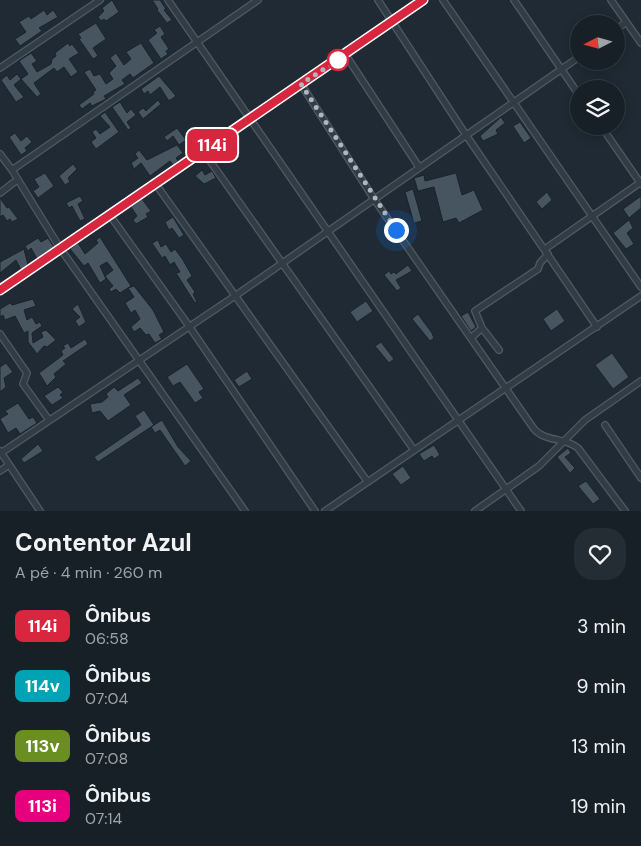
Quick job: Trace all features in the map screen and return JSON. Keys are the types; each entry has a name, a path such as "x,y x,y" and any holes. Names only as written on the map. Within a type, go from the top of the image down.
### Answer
{"street":[{"path":"0,68 100,0"},
{"path":"168,0 521,511"},
{"path":"12,170 258,0"},
{"path":"378,0 466,135 597,327"},
{"path":"0,290 423,0"},
{"path":"443,0 641,287"},
{"path":"514,0 570,81"},
{"path":"611,0 641,43"},
{"path":"345,54 420,167"},
{"path":"40,511 1,452 139,358 235,296 570,64"},
{"path":"301,84 374,199 537,433 566,441 578,448 625,511"},
{"path":"499,350 482,328 475,311 538,269 546,252 592,215 641,183 607,135"},
{"path":"203,151 414,450"},
{"path":"0,154 12,170 60,248 245,511"},
{"path":"0,193 17,180"},
{"path":"155,183 368,481"},
{"path":"109,214 189,326 315,511"},
{"path":"325,511 641,296"},
{"path":"471,338 482,328"},
{"path":"0,334 27,373 24,384 49,420"},
{"path":"475,511 545,462 585,420 641,381"},
{"path":"605,425 641,478"},
{"path":"0,471 9,465"}],"building":[{"path":"112,0 119,12 106,21 104,19 101,21 98,17 104,11 102,8"},
{"path":"152,0 160,0 166,9 164,10 172,20 167,23"},
{"path":"44,10 47,15 53,10 58,17 39,28 42,31 20,46 15,39 26,32 19,22 29,16 31,19"},
{"path":"96,23 106,39 93,48 98,56 93,59 79,39 81,38 78,34"},
{"path":"160,26 165,34 161,37 169,49 166,51 168,54 161,59 148,40 157,33 154,30"},
{"path":"68,43 70,46 72,44 79,53 69,59 78,72 71,77 64,67 57,72 54,68 34,83 41,94 37,97 21,79 28,74 19,61 31,53 37,61 32,64 37,72 51,64 52,59 56,56 55,53"},
{"path":"141,43 154,63 133,78 130,74 122,80 125,84 104,96 106,99 92,106 90,103 82,109 79,105 94,94 93,92 96,90 84,72 90,69 94,76 100,74 106,84 113,79 109,73 116,66 110,58 116,53 124,65 131,59 126,52"},
{"path":"17,74 21,79 14,85 24,97 16,102 1,80 7,75 10,80"},
{"path":"159,76 176,96 169,101 160,87 150,95 148,91 144,94 141,89"},
{"path":"158,100 161,104 143,119 138,112 143,108 146,111"},
{"path":"120,102 127,113 131,109 136,115 127,122 131,128 128,130 112,107"},
{"path":"105,112 119,132 96,149 91,142 96,138 92,132 96,129 100,134 110,127 100,116"},
{"path":"501,117 505,123 496,130 498,134 483,141 480,136"},
{"path":"520,122 531,138 524,143 513,126"},
{"path":"177,128 186,140 179,145 173,136 167,141 164,137"},
{"path":"15,133 21,141 27,136 32,142 25,148 27,151 21,155 9,137"},
{"path":"177,145 183,153 176,158 178,161 173,165 170,161 150,176 141,163 134,169 131,163 138,158 135,154 139,150 147,160"},
{"path":"73,164 77,169 68,178 70,182 65,185 59,176"},
{"path":"202,170 205,175 212,171 216,178 204,184 195,176"},
{"path":"45,173 54,186 38,198 33,191 39,187 34,179"},
{"path":"456,173 462,195 474,190 483,210 459,223 456,218 443,222 434,187 418,191 414,178 424,175 425,181"},
{"path":"413,189 422,221 414,223 405,192"},
{"path":"547,192 552,200 542,209 536,202"},
{"path":"80,196 83,201 78,204 85,219 80,221 72,206 69,208 66,203"},
{"path":"641,196 641,208 629,218 623,209"},
{"path":"0,198 18,219 12,222 10,219 7,221 3,215 0,217"},
{"path":"142,199 151,211 146,214 148,217 136,224 133,220 137,216 131,207"},
{"path":"173,217 184,235 179,238 172,228 169,230 165,222"},
{"path":"629,220 633,228 627,233 634,244 626,249 613,233"},
{"path":"100,237 131,286 120,293 116,289 111,292 109,289 113,286 105,276 113,270 107,262 100,266 106,279 100,283 88,263 84,266 70,249 78,243 85,254 98,243 96,240"},
{"path":"38,238 41,242 48,238 54,247 37,259 31,248 28,251 25,246"},
{"path":"158,240 161,247 166,244 171,252 175,249 183,260 192,276 187,280 195,292 193,294 197,302 195,303 176,273 180,272 174,262 170,265 165,256 162,258 152,243"},
{"path":"24,249 28,265 21,270 16,260 0,273 0,262"},
{"path":"408,265 412,271 396,280 401,288 397,291 384,275 389,271 391,274 394,272 396,274"},
{"path":"134,286 153,310 164,332 159,335 162,339 155,343 149,334 146,335 140,328 134,332 131,327 140,319 135,310 131,313 125,303 134,297 128,288"},
{"path":"33,299 36,306 24,310 27,320 32,317 36,324 40,322 42,326 32,333 33,343 43,337 41,332 46,330 56,340 47,347 44,346 37,354 28,342 28,331 24,333 15,316 5,320 3,315 0,317 0,309 10,303 12,305"},
{"path":"366,301 373,311 357,322 350,312"},
{"path":"78,304 86,322 79,327 75,321 80,317 72,309"},
{"path":"557,309 565,321 551,331 543,319"},
{"path":"468,312 476,327 471,331 461,316"},
{"path":"418,314 432,333 434,338 430,341 412,319"},
{"path":"85,339 88,344 63,361 66,364 54,374 56,377 47,386 39,373 63,355 61,351 65,348 63,346 68,343 71,348"},
{"path":"381,342 394,359 389,363 375,346"},
{"path":"612,353 629,377 613,389 595,365"},
{"path":"6,363 13,372 4,378 6,387 0,392 0,367"},
{"path":"187,364 204,389 199,392 203,398 195,403 180,382 173,386 167,377"},
{"path":"247,371 252,379 239,387 234,380"},
{"path":"138,378 142,383 124,395 131,405 108,421 100,411 92,413 90,404 102,402 108,397 106,394 114,387 118,391"},
{"path":"58,387 63,392 60,395 63,398 52,405 44,396"},
{"path":"18,403 29,419 33,417 37,423 20,434 16,428 8,433 0,419 8,414 5,411"},
{"path":"144,410 154,425 98,462 94,457 141,425 135,416"},
{"path":"162,420 178,447 191,461 185,466 160,430 155,433 151,427"},
{"path":"38,444 43,451 24,463 21,459"},
{"path":"434,445 440,455 434,459 432,456 424,461 419,454"},
{"path":"568,448 571,453 565,457 575,468 570,473 557,457"},
{"path":"403,466 411,478 401,485 392,474"},
{"path":"586,481 600,499 593,504 578,486"}],"bus line":[{"name":"114i","path":"0,290 423,0"}],"route":[{"path":"338,60 301,84 374,199 396,230"}]}
